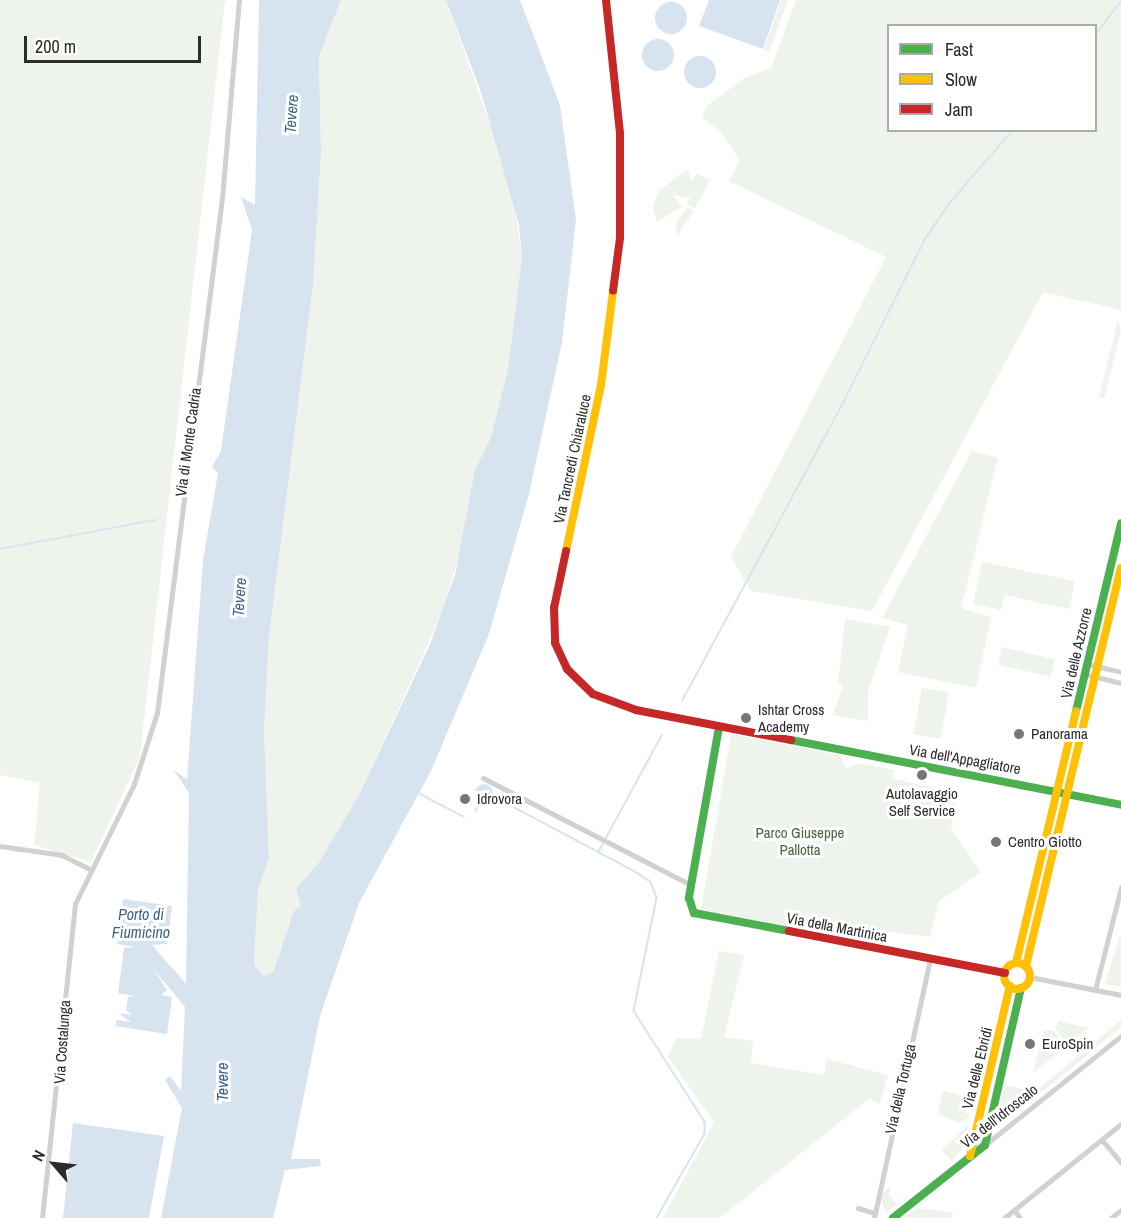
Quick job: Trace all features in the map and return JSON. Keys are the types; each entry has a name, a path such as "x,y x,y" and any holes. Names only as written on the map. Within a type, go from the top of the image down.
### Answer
{"street":[{"name":"Via di Monte Cadria","path":"91,870 134,784 157,713 221,207 238,0"},
{"name":"Via Tancredi Chiaraluce","path":"606,0 621,147 619,260 600,393 554,608 555,643 572,676 603,699 719,727 803,743"},
{"name":"Via delle Azzorre","path":"1058,790 1121,523"},
{"name":"Via delle Azzorre","path":"1068,792 1121,567"},
{"path":"1109,574 1120,577"},
{"path":"1088,664 1121,672"},
{"path":"1085,674 1121,683"},
{"name":"Via della Martinica","path":"719,727 688,903 697,915 1005,973"},
{"name":"Via dell'Appagliatore","path":"803,743 1058,790 1121,806"},
{"path":"483,778 691,885"},
{"path":"1030,977 1021,988 1010,986 1005,973 1016,963 1058,790"},
{"path":"1030,977 1026,966 1068,792"},
{"path":"0,846 62,855 91,870"},
{"path":"1041,857 1052,859"},
{"name":"Via Costalunga","path":"42,1218 72,922 91,870"},
{"path":"1095,990 1121,887"},
{"path":"1028,914 1038,916"},
{"name":"Via della Tortuga","path":"872,1215 930,959"},
{"path":"1016,963 1026,966"},
{"path":"1030,977 1121,995"},
{"name":"Via delle Ebridi","path":"970,1156 1010,986"},
{"name":"Via delle Ebridi","path":"985,1145 1021,988"},
{"name":"Via dell'Idroscalo","path":"893,1218 1121,1036"},
{"path":"996,1048 1007,1051"},
{"path":"981,1110 992,1113"},
{"path":"1004,1218 1121,1124"},
{"path":"1102,1140 1121,1163"},
{"path":"858,1209 872,1215"},
{"path":"1014,1210 1020,1218"},
{"path":"1111,1218 1121,1210"}],"green space":[{"path":"0,0 225,0 140,756 91,862 34,845 40,783 0,775"},
{"path":"341,0 446,0 512,187 522,256 508,369 491,437 475,470 468,524 443,611 361,791 320,861 296,889 301,907 274,971 264,977 254,965 258,889 269,859 264,731 269,637 313,285 321,153 319,56"},
{"path":"781,0 788,0 769,52 764,50"},
{"path":"796,0 1121,0 1121,310 1043,292 872,611 751,591 731,557 886,257 729,181 740,160 722,133 702,118 708,105 745,78 771,68"},
{"path":"687,169 692,181 697,174 710,180 695,208 687,204 690,198 673,195 682,207 657,222 653,208 658,192"},
{"path":"687,207 693,212 677,236 675,224"},
{"path":"1118,320 1121,330 1104,398 1099,397"},
{"path":"972,451 998,458 961,608 991,617 976,688 898,672 908,625 882,618"},
{"path":"982,562 1075,581 1069,609 1005,595 1001,610 973,604"},
{"path":"845,619 890,627 868,692 868,721 833,715 843,685 838,684"},
{"path":"1002,647 1055,659 1051,677 998,665"},
{"path":"922,688 949,693 940,739 914,734"},
{"name":"Parco Giuseppe Pallotta","path":"731,734 841,755 846,769 858,763 894,770 892,779 958,792 951,829 981,872 939,901 930,937 864,928 862,936 818,924 807,930 701,910"},
{"path":"1121,932 1121,987 1105,984"},
{"path":"719,951 744,955 724,1037 753,1041 751,1063 824,1075 827,1059 888,1075 880,1104 869,1099 720,1218 663,1218 714,1122 668,1057 676,1038 701,1039"},
{"path":"1121,1020 1121,1027 1058,1079 1008,1118 999,1117 1003,1085 1024,1089 1028,1098"},
{"path":"1059,1021 1089,1028 1068,1045 1055,1028"},
{"path":"1053,1030 1066,1047 1033,1073 1044,1031"},
{"path":"943,1091 962,1096 961,1105 970,1117 960,1123 937,1114"},
{"path":"968,1125 962,1149 952,1162 942,1150"},
{"path":"892,1185 889,1194 897,1205 886,1212 880,1195"},
{"path":"916,1208 953,1212 952,1218 903,1218"}],"water":[{"path":"259,0 341,0 319,56 321,153 313,285 269,637 264,731 269,859 258,889 254,965 264,977 274,971 294,911 301,907 296,889 320,861 361,791 431,642 455,575 475,470 491,437 508,369 522,256 519,225 481,92 446,0 520,0 560,105 576,220 562,342 529,494 489,634 431,771 359,903 320,1016 291,1159 320,1159 321,1166 285,1170 273,1218 161,1218 182,1108 165,1080 170,1076 181,1091 185,1007 154,970 167,990 161,995 172,997 167,1034 115,1026 117,1020 131,1022 118,1013 132,1015 126,1010 128,997 135,996 118,993 124,948 136,947 117,944 123,899 172,906 167,944 152,945 186,984 189,793 173,769 187,780 203,560 218,473 212,467 221,451 252,230 241,197 255,205"},
{"path":"709,0 780,0 763,49 699,26"},
{"path":"671,2 682,7 687,18 682,29 671,34 660,29 655,18 660,7"},
{"path":"658,39 669,44 674,55 669,66 658,71 647,66 642,55 647,44"},
{"path":"700,56 711,61 716,72 711,83 700,88 689,83 684,72 689,61"},
{"path":"484,784 490,787 493,793 490,799 484,802 478,799 475,793 478,787"},
{"path":"73,1123 164,1136 149,1218 63,1218"}],"waterway":[{"path":"1097,33 1121,1"},
{"path":"682,701 843,403 924,241 948,205 1011,132"},
{"path":"0,549 155,520"},
{"path":"606,838 662,735"},
{"path":"419,793 437,803"},
{"path":"495,797 651,882 657,898 634,1011 705,1122 705,1134 657,1218"},
{"path":"475,811 481,802"},
{"path":"439,804 464,817"},
{"path":"599,851 604,842"}],"traffic: fast":[{"path":"1076,711 1121,523"},
{"path":"719,727 689,898 694,913 789,931"},
{"path":"791,740 1121,805"},
{"path":"893,1218 985,1145 1021,988"}],"traffic: slow":[{"path":"566,551 601,385 613,291"},
{"path":"1026,966 1121,568"},
{"path":"1016,963 1076,711"},
{"path":"1017,963 1026,967 1030,976 1026,985 1017,989 1008,985 1004,976 1008,967 1017,963"},
{"path":"970,1156 1010,986"}],"traffic: jam":[{"path":"606,0 620,134 620,238 613,291"},
{"path":"566,551 554,608 555,643 567,669 593,694 636,710 791,740"},
{"path":"789,931 1005,973"}],"place":[{"name":"Ishtar Cross Academy","path":"746,718"},
{"name":"Panorama","path":"1019,734"},
{"name":"Autolavaggio Self Service","path":"922,775"},
{"name":"Idrovora","path":"465,799"},
{"name":"Centro Giotto","path":"996,842"},
{"name":"EuroSpin","path":"1030,1044"}],"water label":[{"name":"Tevere","path":"291,114"},
{"name":"Tevere","path":"239,597"},
{"name":"Porto di Fiumicino","path":"141,923"},
{"name":"Tevere","path":"222,1082"}]}
